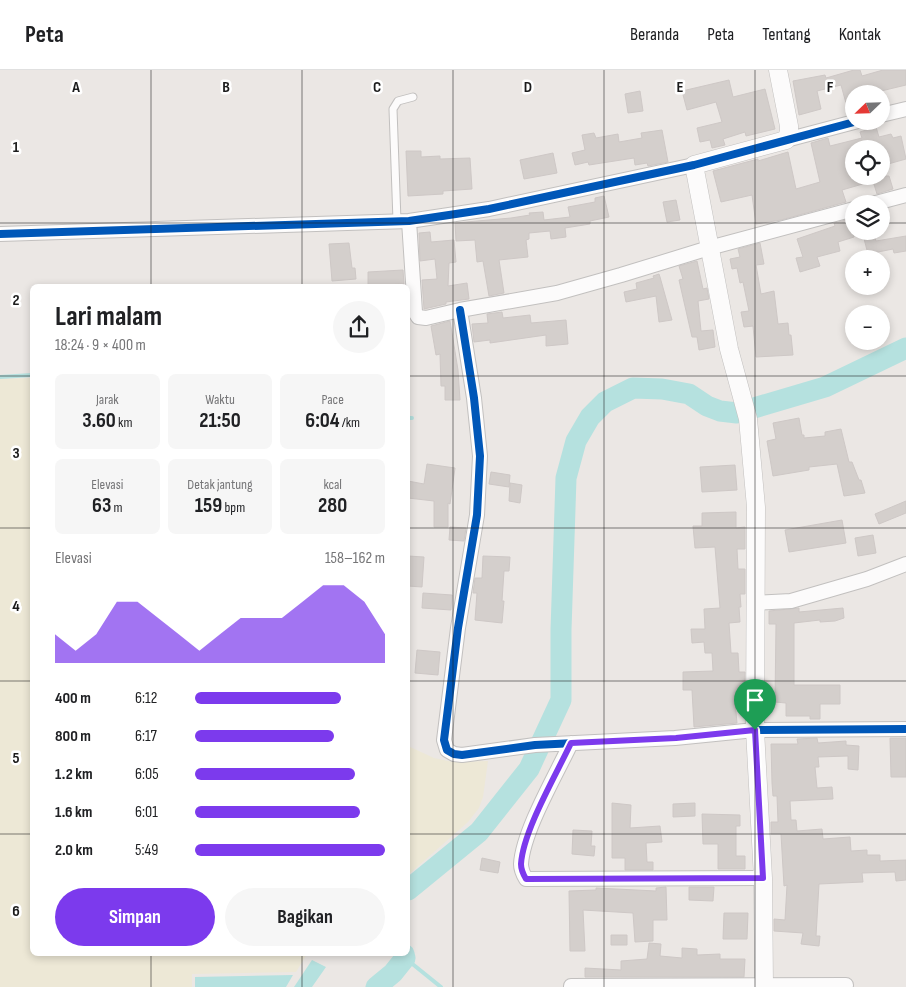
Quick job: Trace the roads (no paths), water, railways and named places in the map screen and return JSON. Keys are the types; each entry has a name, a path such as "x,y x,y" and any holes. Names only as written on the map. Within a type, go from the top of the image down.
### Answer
{"street":[{"path":"778,70 789,126 786,140"},
{"path":"890,113 906,109"},
{"path":"0,234 403,221 489,208 694,165 845,124"},
{"path":"694,165 729,349 748,420 756,507 754,603 755,730 763,878 764,987"},
{"path":"890,199 906,195"},
{"path":"403,221 416,315 426,318 557,293 709,248 845,211"},
{"path":"460,310 474,398 480,456 477,515 458,628 444,740 447,750 454,754 535,745 676,738 755,730 906,729"},
{"path":"754,603 791,601 868,579 906,564"},
{"path":"567,744 525,842 521,865 526,879 763,878"},
{"path":"571,986 674,985 764,987 846,985"}],"lane":[{"path":"403,221 393,108 398,101 413,97"}],"water":[{"path":"312,960 326,967 312,987 294,987"},
{"path":"293,975 286,987 195,987 195,977"}],"waterway":[{"path":"410,888 479,832 529,769 561,700 561,630 566,478 576,441 590,417 605,402 633,388 662,389 689,394 707,406 720,411 737,413 825,387 906,348"},
{"path":"0,377 30,375"},
{"path":"376,987 393,973 405,958 404,956"},
{"path":"405,958 441,987"}]}
